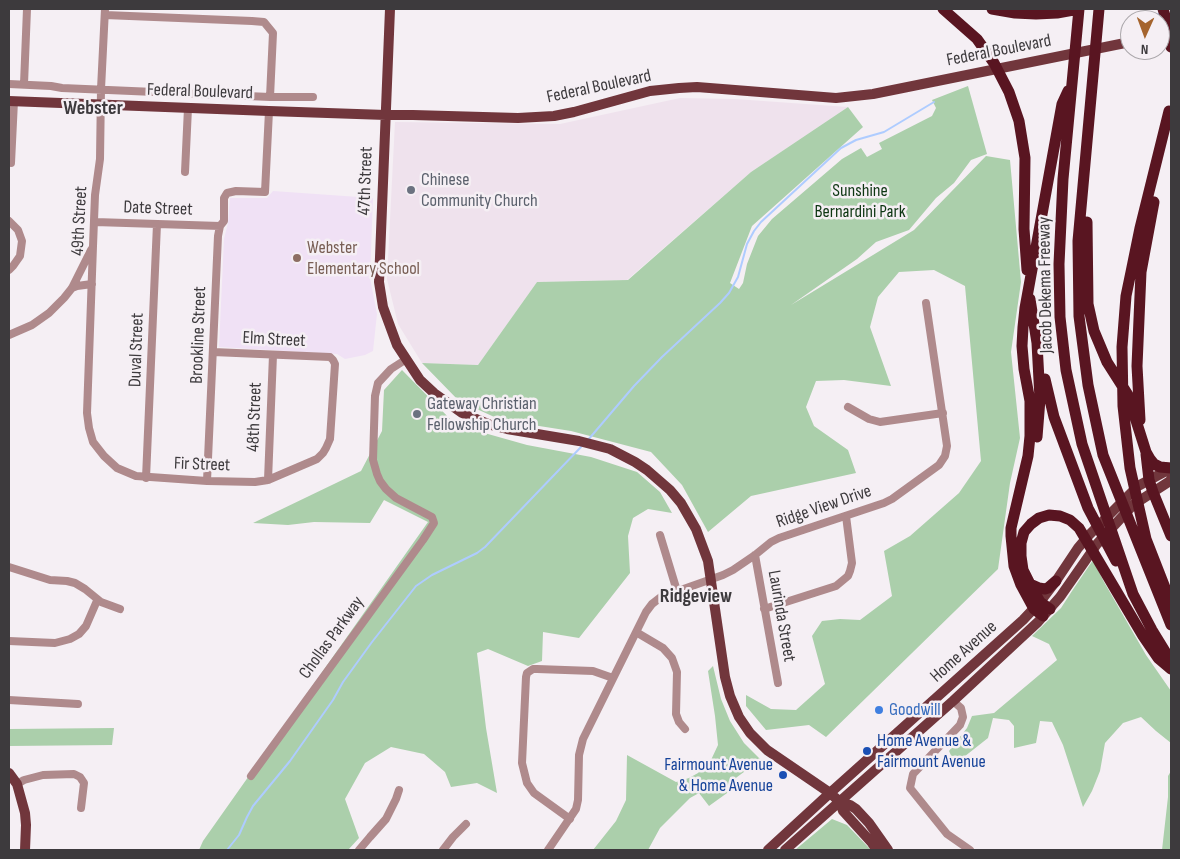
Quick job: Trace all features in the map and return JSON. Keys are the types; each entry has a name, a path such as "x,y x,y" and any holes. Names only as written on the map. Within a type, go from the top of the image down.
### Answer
{"highway":[{"path":"943,9 977,39 994,63 1009,92 1020,121 1025,158 1024,229 1030,300 1037,343 1054,417 1088,508 1113,548 1133,594 1171,661"},
{"path":"992,9 1015,13 1048,14 1079,9"},
{"name":"Jacob Dekema Freeway","path":"1079,9 1063,179 1059,264 1060,317 1066,370 1082,444 1102,503 1113,548"},
{"name":"Jacob Dekema Freeway","path":"1099,9 1078,241 1079,316 1090,394 1103,455 1117,489 1137,527 1171,625"},
{"path":"1163,9 1171,47"},
{"path":"1047,613 1037,605 1021,585 1014,566 1011,536 1028,456 1030,436 1030,401 1024,368 1022,327 1062,104 1073,75"},
{"path":"1142,439 1137,366 1141,272 1170,106"},
{"path":"1170,106 1140,228 1126,296 1122,347 1122,406 1137,527 1146,538 1171,603"},
{"path":"1087,140 1086,246 1088,304 1094,331 1107,362 1128,395 1146,452 1153,492 1171,536"},
{"path":"1014,515 1028,476 1038,432 1040,399 1037,343"},
{"path":"1146,452 1154,464 1171,470"},
{"path":"1037,605 1021,556 1024,532 1039,518 1049,515 1060,516 1070,520 1079,528 1143,636 1158,658 1171,669"},
{"path":"1030,584 1045,589 1056,581"}],"main road":[{"name":"47th Street","path":"390,9 379,282 383,307 397,345 420,380 434,393 462,413 491,425 507,429 610,449 647,470 670,490 681,503 696,530 708,561 725,677 730,696 739,717 750,733 767,750 830,792 840,802"},
{"name":"Federal Boulevard","path":"11,101 518,118 553,116 650,91 679,88 697,87 836,98 873,94 1120,44"},
{"name":"Home Avenue","path":"768,850 830,792 1023,620 1056,581 1078,548 1138,486 1171,470"},
{"name":"Home Avenue","path":"785,850 1010,649 1047,613 1096,544 1133,505 1171,479"},
{"path":"9,773 17,784 25,813 25,850"},
{"path":"840,802 843,811 877,850"},
{"path":"840,802 850,805 862,816 888,850"}],"street":[{"path":"24,84 27,9"},
{"path":"191,9 191,18"},
{"path":"105,12 264,22 273,34 270,97"},
{"name":"49th Street","path":"91,436 87,413 94,222 100,150 105,12"},
{"path":"9,84 270,97 312,96"},
{"path":"11,101 12,163"},
{"path":"185,172 188,108"},
{"name":"Brookline Street","path":"207,481 218,236 220,226 224,221 224,198 227,193 236,190 265,192 269,111"},
{"path":"9,221 15,226 21,237 22,248 20,256 9,270"},
{"name":"Date Street","path":"94,222 220,226"},
{"name":"Duval Street","path":"146,478 158,224"},
{"path":"9,335 32,325 49,313 64,298 72,288 93,246"},
{"path":"72,288 92,284"},
{"name":"Ridge View Drive","path":"548,850 576,810 579,755 583,739 646,612 652,604 661,597 733,570 779,538 892,499 938,465 945,456 947,446 943,413 926,304"},
{"name":"Elm Street","path":"213,352 330,357 334,364 330,439 323,453"},
{"name":"48th Street","path":"268,480 273,354"},
{"name":"Chollas Parkway","path":"251,776 434,523 432,517 396,498 386,490 376,474 373,460 375,396 378,383 391,369 406,360"},
{"path":"848,407 869,419 880,422 943,413"},
{"name":"Fir Street","path":"91,436 100,452 112,464 129,474 146,478 255,482 268,480 316,459 323,453"},
{"path":"764,609 836,586 848,576 852,563 846,516"},
{"path":"660,535 677,591"},
{"name":"Laurinda Street","path":"755,555 778,683"},
{"path":"9,567 50,580 75,583 101,602 120,609"},
{"path":"9,641 55,643 70,639 79,634 86,626 98,600"},
{"path":"636,632 663,648 672,658 678,672 676,714 679,722 685,729"},
{"path":"570,819 534,793 527,783 522,763 527,673 534,669 593,671 613,678"},
{"path":"9,700 78,704"},
{"path":"954,700 961,708 963,717 960,725 914,774 910,788 946,834 970,850"},
{"path":"17,784 24,780 44,775 74,774 80,777 84,783 81,808"},
{"path":"359,850 386,819 399,790"},
{"path":"443,850 466,824"}],"shaded area":[{"path":"680,98 735,99 848,107 751,172 627,280 537,282 478,365 422,363 398,324 387,279 395,122 560,124"},
{"name":"Webster Elementary School","path":"273,191 373,198 370,278 377,314 373,351 365,355 345,359 337,354 219,347 224,239 228,223 230,198 267,198"}],"green space":[{"name":"Sunshine Bernardini Park","path":"968,86 987,154 971,160 954,183 936,198 909,230 876,242 857,259 791,305 914,230 986,156 1010,160 1021,282 1011,352 1020,438 1010,483 998,569 826,737 809,725 766,730 746,706 746,695 771,709 796,710 825,684 812,636 822,621 840,619 860,620 892,596 884,551 910,536 959,493 981,461 965,286 934,270 899,272 878,297 870,327 891,386 844,380 816,381 806,407 814,426 848,450 856,473 751,496 708,532 682,485 651,452 571,431 501,420 459,401 422,363 478,365 537,282 628,280 751,172 848,107 863,127 752,226 730,283 739,289 743,283 747,264 758,236 772,219 842,159 861,148 867,157 882,149 879,143 932,116 936,108 932,100"},
{"path":"402,370 456,425 527,445 591,457 637,472 660,492 672,513 648,509 633,518 628,536 630,573 579,638 543,632 542,661 528,666 488,649 477,653 486,728 497,793 477,783 451,787 445,772 424,754 391,747 365,763 345,799 359,838 348,850 199,850 203,841 428,522 384,500 370,523 314,522 288,525 253,523 361,471 382,431 384,390"},
{"path":"1093,560 1146,655 1171,691 1171,743 1141,717 1123,723 1105,743 1100,771 1083,807 1063,745 1052,722 1040,721 1036,743 1014,748 1014,726 1009,720 993,718 988,738 955,764 949,751 967,728 972,716 994,713 1057,660 1049,644 1032,636 1061,608"},
{"path":"713,666 721,699 730,721 744,743 760,759 751,770 748,769 733,780 734,788 709,806 699,793 690,798 660,828 648,850 593,850 616,821 626,800 627,755 676,782 698,773 711,760 718,745 708,671"},
{"path":"114,728 112,745 9,746 9,729"},
{"path":"1171,771 1171,850 1162,850 1168,797 1168,776"},
{"path":"832,819 847,825 871,850 795,850"}],"waterway":[{"path":"588,440 634,386 729,293 738,277 747,244 761,222 841,148 856,140 884,132 934,102"},
{"path":"227,850 239,835 253,806 290,761 333,700 343,682 416,586 432,575 477,553 485,547 581,447"}],"place":[{"name":"Chinese Community Church","path":"411,190"},
{"name":"Webster Elementary School","path":"297,258"},
{"name":"Gateway Christian Fellowship Church","path":"417,414"},
{"name":"Goodwill","path":"879,710"},
{"name":"Home Avenue & Fairmount Avenue","path":"867,751"},
{"name":"Fairmount Avenue & Home Avenue","path":"783,775"}],"district":[{"name":"Webster","path":"93,109"},
{"name":"Ridgeview","path":"696,597"}]}
